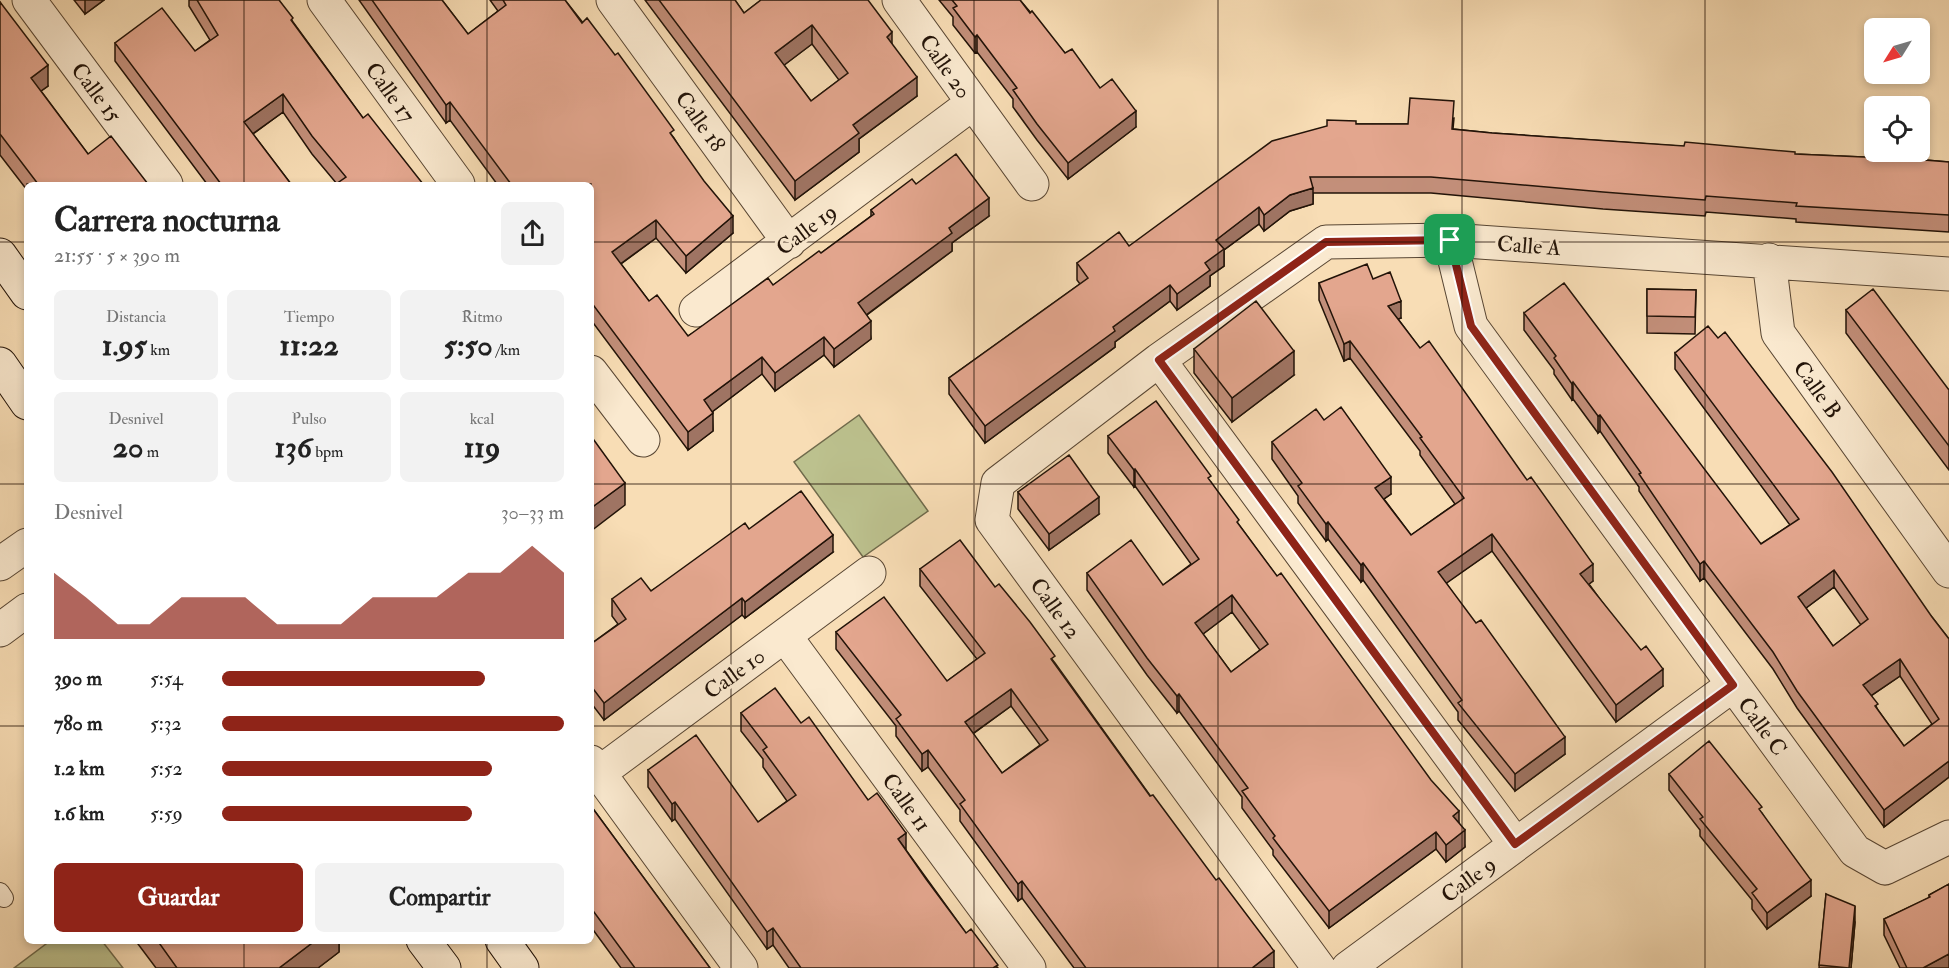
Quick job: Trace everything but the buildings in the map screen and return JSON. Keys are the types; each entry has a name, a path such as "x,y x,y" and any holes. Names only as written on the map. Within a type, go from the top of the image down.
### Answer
{"street":[{"name":"Calle 15","path":"29,0 165,182"},
{"name":"Calle 17","path":"324,0 457,182"},
{"name":"Calle 18","path":"613,0 789,242"},
{"name":"Calle 20","path":"899,0 974,104 916,147"},
{"path":"974,104 1032,184"},
{"name":"Calle 19","path":"696,310 916,147"},
{"name":"Calle A","path":"1237,305 1326,242 1450,240 1769,260"},
{"name":"Calle C","path":"1450,240 1471,326 1856,852 1885,868 1949,837"},
{"path":"0,255 24,288"},
{"path":"1769,260 1949,274"},
{"name":"Calle B","path":"1769,260 1778,333 1949,571"},
{"name":"Calle 12","path":"1237,305 1159,360 998,483 992,520 1318,968"},
{"path":"1159,360 1515,844"},
{"path":"0,364 24,399"},
{"path":"594,380 643,440"},
{"name":"Calle 10","path":"741,968 595,767 785,636 870,573"},
{"path":"0,630 24,612"},
{"name":"Calle 11","path":"785,636 1029,968"},
{"name":"Calle 9","path":"1348,968 1733,685"},
{"path":"426,944 444,968"},
{"path":"505,944 522,968"}],"green space":[{"path":"859,415 928,511 863,557 794,462"},
{"path":"46,944 104,944 123,968 14,968"}],"route":[{"path":"1450,240 1471,326 1733,685 1515,844 1159,360 1326,242 1450,240"}]}
